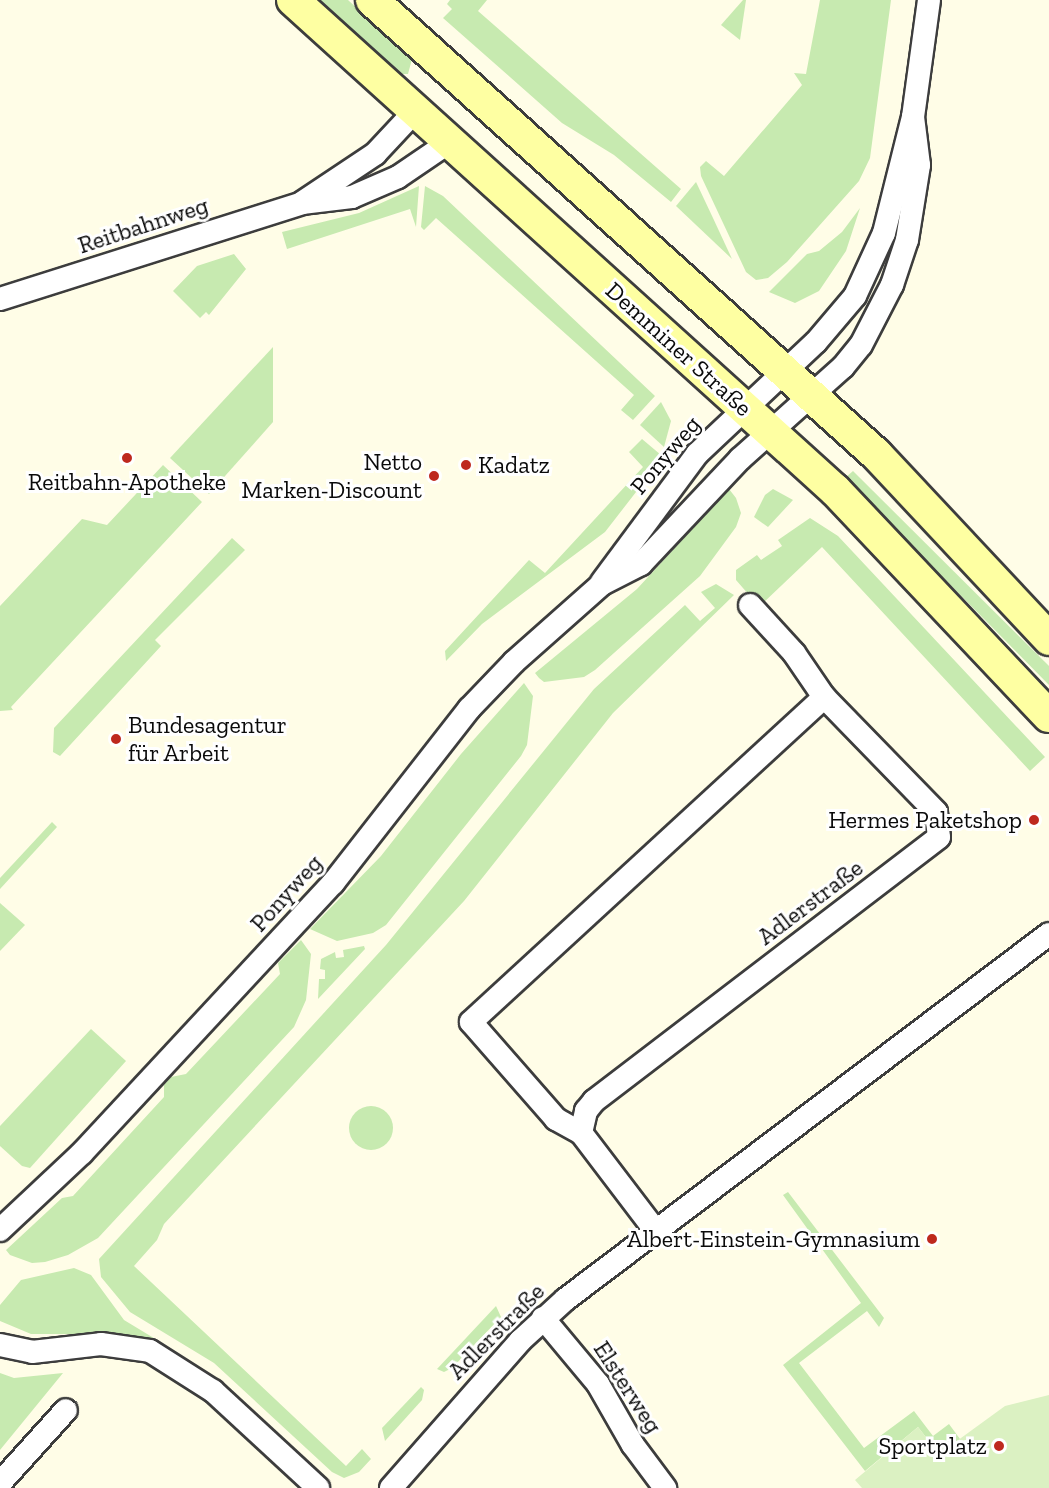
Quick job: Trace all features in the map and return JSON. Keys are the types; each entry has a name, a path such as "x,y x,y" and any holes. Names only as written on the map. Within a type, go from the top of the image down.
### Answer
{"main road":[{"name":"Demminer Straße","path":"293,0 417,109 835,490 1049,716"},
{"path":"372,0 877,454 1049,639"},
{"path":"417,109 452,72"}],"street":[{"path":"913,117 929,0"},
{"name":"Reitbahnweg","path":"302,203 375,154 417,109"},
{"name":"Ponyweg","path":"0,1230 82,1153 333,883 485,691 602,584 697,454 834,322 871,267 884,234 913,117"},
{"name":"Ponyweg","path":"602,584 641,564 771,432 843,367 861,345 892,285 907,240 919,165 913,117"},
{"name":"Reitbahnweg","path":"0,299 302,203 352,197 398,177 451,141"},
{"name":"Adlerstraße","path":"581,1133 586,1111 594,1101 939,837 936,812 824,697 794,653 750,605"},
{"path":"655,1230 581,1133 556,1119 471,1022 824,697"},
{"name":"Adlerstraße","path":"391,1488 459,1407 543,1318 655,1230 1049,934"},
{"name":"Elsterweg","path":"543,1318 598,1384 633,1446 665,1488"},
{"path":"0,1345 32,1352 101,1344 150,1352 213,1391 318,1488"},
{"path":"0,1483 66,1410"}],"green space":[{"path":"320,0 348,0 412,59 408,74 402,74"},
{"path":"450,0 487,0 478,11 681,189 671,202 614,155 562,123 443,18 452,9 447,4"},
{"path":"743,0 746,0 740,40 721,25"},
{"path":"820,0 891,0 870,158 859,181 787,262 768,278 756,280 746,272 701,176 700,167 706,161 724,176 802,85 794,73 806,74"},
{"path":"696,182 713,218 732,259 676,206"},
{"path":"419,186 416,227 410,209 287,249 282,232 359,213"},
{"path":"425,186 443,196 655,396 633,420 621,410 634,395 436,218 424,230 421,227"},
{"path":"860,208 846,251 819,291 795,303 769,292 807,254 819,251 842,232"},
{"path":"234,254 246,269 209,315 206,312 200,318 173,291 197,266"},
{"path":"273,347 273,422 209,494 170,458"},
{"path":"661,402 671,421 664,447 640,425"},
{"path":"642,439 661,455 657,465 605,532 482,624 446,661 445,651 529,560 545,573 643,467 629,452"},
{"path":"163,465 202,502 11,707 13,710 0,711 0,606 82,519 107,525"},
{"path":"853,471 1049,666 1049,685 845,478"},
{"path":"729,489 736,498 741,513 736,527 700,576 595,670 584,677 544,682 539,678 535,673 637,589"},
{"path":"773,489 793,500 768,527 754,517 765,495"},
{"path":"810,518 838,536 1045,757 1030,771 822,547 761,605 756,603 736,580 736,570 757,555 761,560 782,546 778,540"},
{"path":"232,538 245,550 155,640 161,646 60,756 53,752 54,728"},
{"path":"716,584 734,595 613,713 464,901 164,1224 157,1240 134,1266 346,1466 362,1449 371,1459 359,1472 344,1478 332,1472 214,1363 130,1312 101,1277 99,1259 386,945 594,689 685,605 700,621 715,608 701,592"},
{"path":"524,683 533,696 527,745 521,756 386,925 373,933 337,941 310,929 381,856 461,754"},
{"path":"52,822 57,827 0,889 0,878"},
{"path":"0,903 25,925 0,951"},
{"path":"301,940 311,954 306,1000 294,1027 98,1238 68,1255 45,1262 32,1263 10,1255 6,1250 62,1198 73,1196 164,1097 164,1085 171,1077 186,1074 280,974 278,963"},
{"path":"364,946 365,949 318,999 319,979 325,979 325,970 320,969 321,959 335,952 336,958 344,957 343,950"},
{"path":"91,1029 126,1061 30,1168 22,1166 0,1146 0,1126"},
{"path":"371,1106 386,1113 393,1128 386,1143 371,1150 356,1143 349,1128 356,1113"},
{"path":"788,1192 884,1318 879,1327 867,1311 799,1363 864,1448 914,1411 933,1436 949,1424 960,1439 939,1454 918,1427 865,1471 783,1365 861,1303 783,1195"},
{"path":"74,1268 91,1275 124,1320 162,1343 125,1334 31,1334 0,1321 0,1305 21,1280"},
{"path":"496,1306 501,1317 452,1368 444,1372 437,1369"},
{"path":"0,1373 14,1378 63,1373 0,1450"},
{"path":"421,1387 424,1390 422,1400 385,1441 382,1428"},
{"name":"Sportplatz","path":"1049,1395 1049,1488 862,1488 855,1480 918,1427 939,1454 1005,1406"}],"place":[{"name":"Reitbahn-Apotheke","path":"127,458"},
{"name":"Kadatz","path":"466,465"},
{"name":"Netto Marken-Discount","path":"434,476"},
{"name":"Bundesagentur für Arbeit","path":"116,739"},
{"name":"Hermes Paketshop","path":"1034,820"},
{"name":"Albert-Einstein-Gymnasium","path":"932,1239"},
{"name":"Sportplatz","path":"999,1446"}]}
